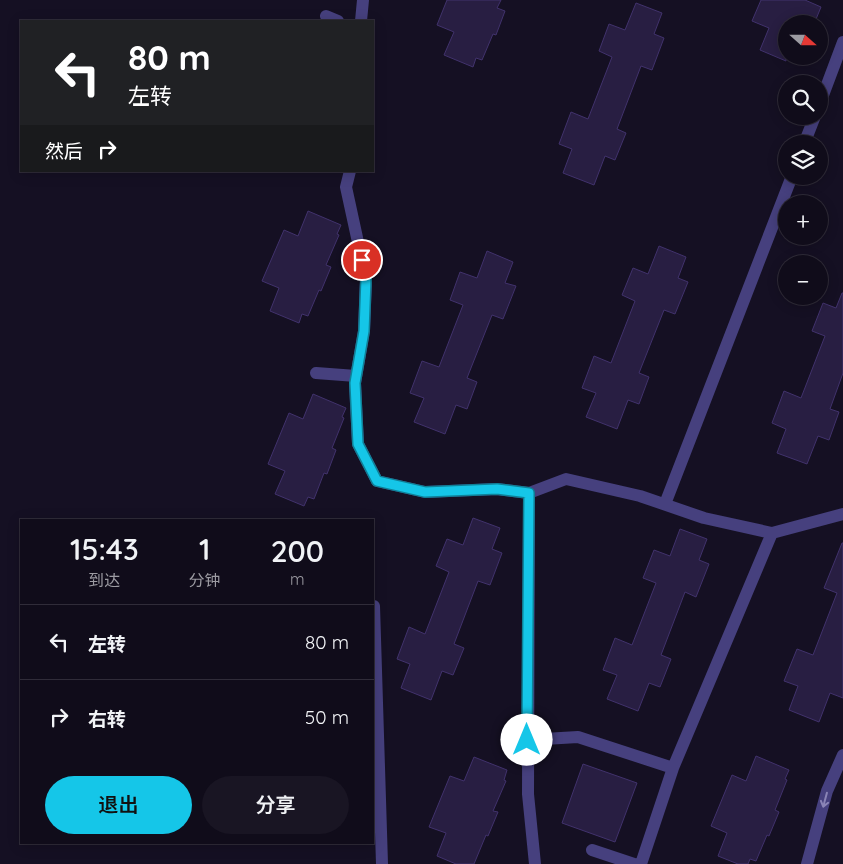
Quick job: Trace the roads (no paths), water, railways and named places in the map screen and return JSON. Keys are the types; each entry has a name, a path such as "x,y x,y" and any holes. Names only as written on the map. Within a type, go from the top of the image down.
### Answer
{"lane":[{"path":"361,20 363,0"},
{"path":"828,82 843,42"},
{"path":"350,172 346,187 366,279 364,331 356,376 358,444 377,481 425,492 497,489 529,493 566,479 640,496 704,518 772,533 843,514"},
{"path":"665,504 789,185"},
{"path":"316,373 356,376"},
{"path":"529,493 527,740 528,794 535,864"},
{"path":"641,864 674,768 772,533"},
{"path":"374,606 382,864"},
{"path":"527,740 578,737 674,768"},
{"path":"807,864 827,791 843,755"},
{"path":"592,850 634,864"}]}
